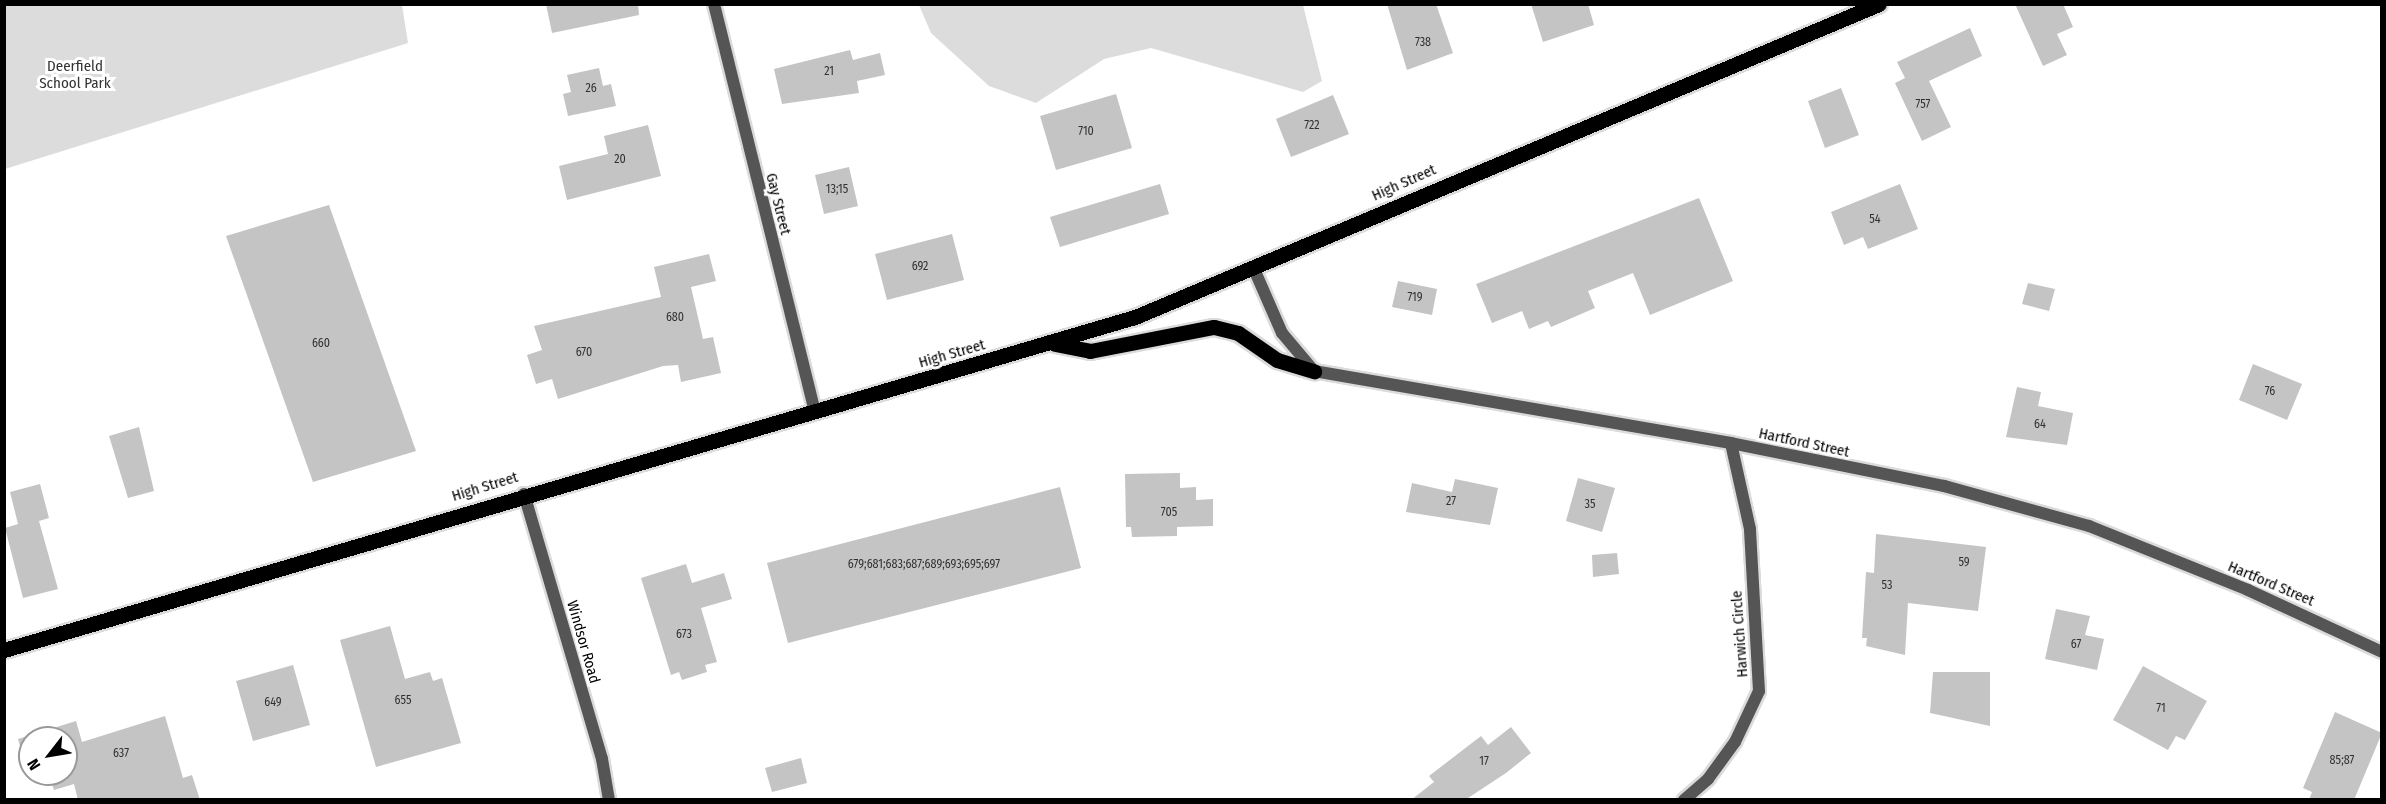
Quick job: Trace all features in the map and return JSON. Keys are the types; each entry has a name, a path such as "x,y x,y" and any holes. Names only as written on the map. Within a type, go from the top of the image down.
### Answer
{"main road":[{"name":"High Street","path":"4,650 524,494 1052,343 1135,317 1254,269 1879,4"},
{"path":"1052,343 1090,351 1214,327 1238,333 1277,360 1314,371"}],"street":[{"name":"Gay Street","path":"714,4 815,411"},
{"path":"1254,269 1282,333 1314,371"},
{"name":"Hartford Street","path":"1314,371 1731,443 1944,486 2089,526 2248,590 2382,652"},
{"name":"Harwich Circle","path":"1684,800 1708,779 1735,742 1759,691 1750,529 1731,443"},
{"name":"Windsor Road","path":"524,494 602,759 609,800"}],"green space":[{"name":"Deerfield School Park","path":"5,4 402,5 408,43 5,169"},
{"path":"919,5 1303,5 1322,81 1303,92 1151,48 1104,59 1036,103 989,86 931,33"}],"building":[{"path":"546,4 638,4 639,15 552,33"},
{"path":"1387,4 1436,4 1453,53 1407,70"},
{"path":"1531,4 1588,4 1594,25 1543,42"},
{"path":"2015,4 2063,4 2073,27 2057,34 2067,55 2043,66"},
{"path":"1970,28 1982,56 1929,81 1951,127 1922,141 1895,83 1905,78 1897,62"},
{"path":"850,50 853,60 880,53 885,75 857,81 859,93 782,104 774,69"},
{"path":"599,68 603,86 611,84 616,106 568,116 563,94 571,92 567,75"},
{"path":"1841,88 1859,135 1825,148 1808,101"},
{"path":"1116,94 1132,148 1056,170 1040,116"},
{"path":"1333,95 1349,134 1291,157 1276,119"},
{"path":"648,125 661,176 567,200 559,166 608,154 604,136"},
{"path":"849,167 858,206 824,214 815,175"},
{"path":"1160,184 1169,214 1060,247 1050,217"},
{"path":"1900,184 1918,229 1868,249 1863,237 1844,245 1831,212"},
{"path":"1699,198 1733,281 1650,315 1633,273 1588,291 1595,308 1551,327 1548,321 1529,329 1522,311 1492,323 1476,284"},
{"path":"329,205 416,451 313,482 226,236"},
{"path":"952,234 964,280 887,300 875,254"},
{"path":"709,254 716,281 691,287 703,339 713,337 721,373 681,382 678,365 663,366 558,399 552,379 536,384 527,355 542,350 534,326 661,297 654,267"},
{"path":"1398,281 1437,289 1432,315 1392,307"},
{"path":"2028,283 2055,289 2049,311 2022,304"},
{"path":"2253,364 2302,384 2287,420 2239,400"},
{"path":"2017,387 2041,392 2038,406 2073,413 2067,445 2006,437"},
{"path":"139,427 154,491 128,498 109,436"},
{"path":"1180,473 1180,488 1196,487 1196,500 1213,499 1213,526 1177,527 1177,536 1132,537 1131,527 1126,527 1125,474"},
{"path":"1578,478 1615,488 1602,532 1566,521"},
{"path":"1455,479 1498,488 1490,525 1406,512 1412,483 1452,492"},
{"path":"40,484 49,518 39,521 58,589 23,598 5,528 18,524 10,492"},
{"path":"1060,487 1081,568 788,643 767,563"},
{"path":"1876,534 1986,547 1978,611 1908,603 1905,655 1866,646 1867,638 1862,638 1866,572 1874,573"},
{"path":"1617,553 1619,574 1593,577 1592,555"},
{"path":"686,564 692,583 724,573 732,599 701,608 717,662 705,665 707,672 682,680 679,672 671,675 641,578"},
{"path":"2056,609 2090,616 2085,635 2104,639 2097,670 2045,659"},
{"path":"390,626 405,679 430,672 433,681 442,678 461,743 376,767 340,640"},
{"path":"293,665 310,725 253,741 236,681"},
{"path":"2143,666 2207,701 2185,740 2176,736 2168,750 2113,720"},
{"path":"1933,672 1990,672 1990,726 1930,713"},
{"path":"2335,712 2382,733 2354,800 2309,800 2312,792 2303,788"},
{"path":"165,716 183,778 192,775 200,800 78,800 74,786 78,786 78,728 82,742"},
{"path":"76,721 77,726 60,726"},
{"path":"1511,727 1531,753 1506,773 1465,800 1411,800 1434,782 1429,776 1481,736 1488,745"},
{"path":"801,758 807,783 772,792 765,768"},
{"path":"53,786 67,786 54,790"}]}
